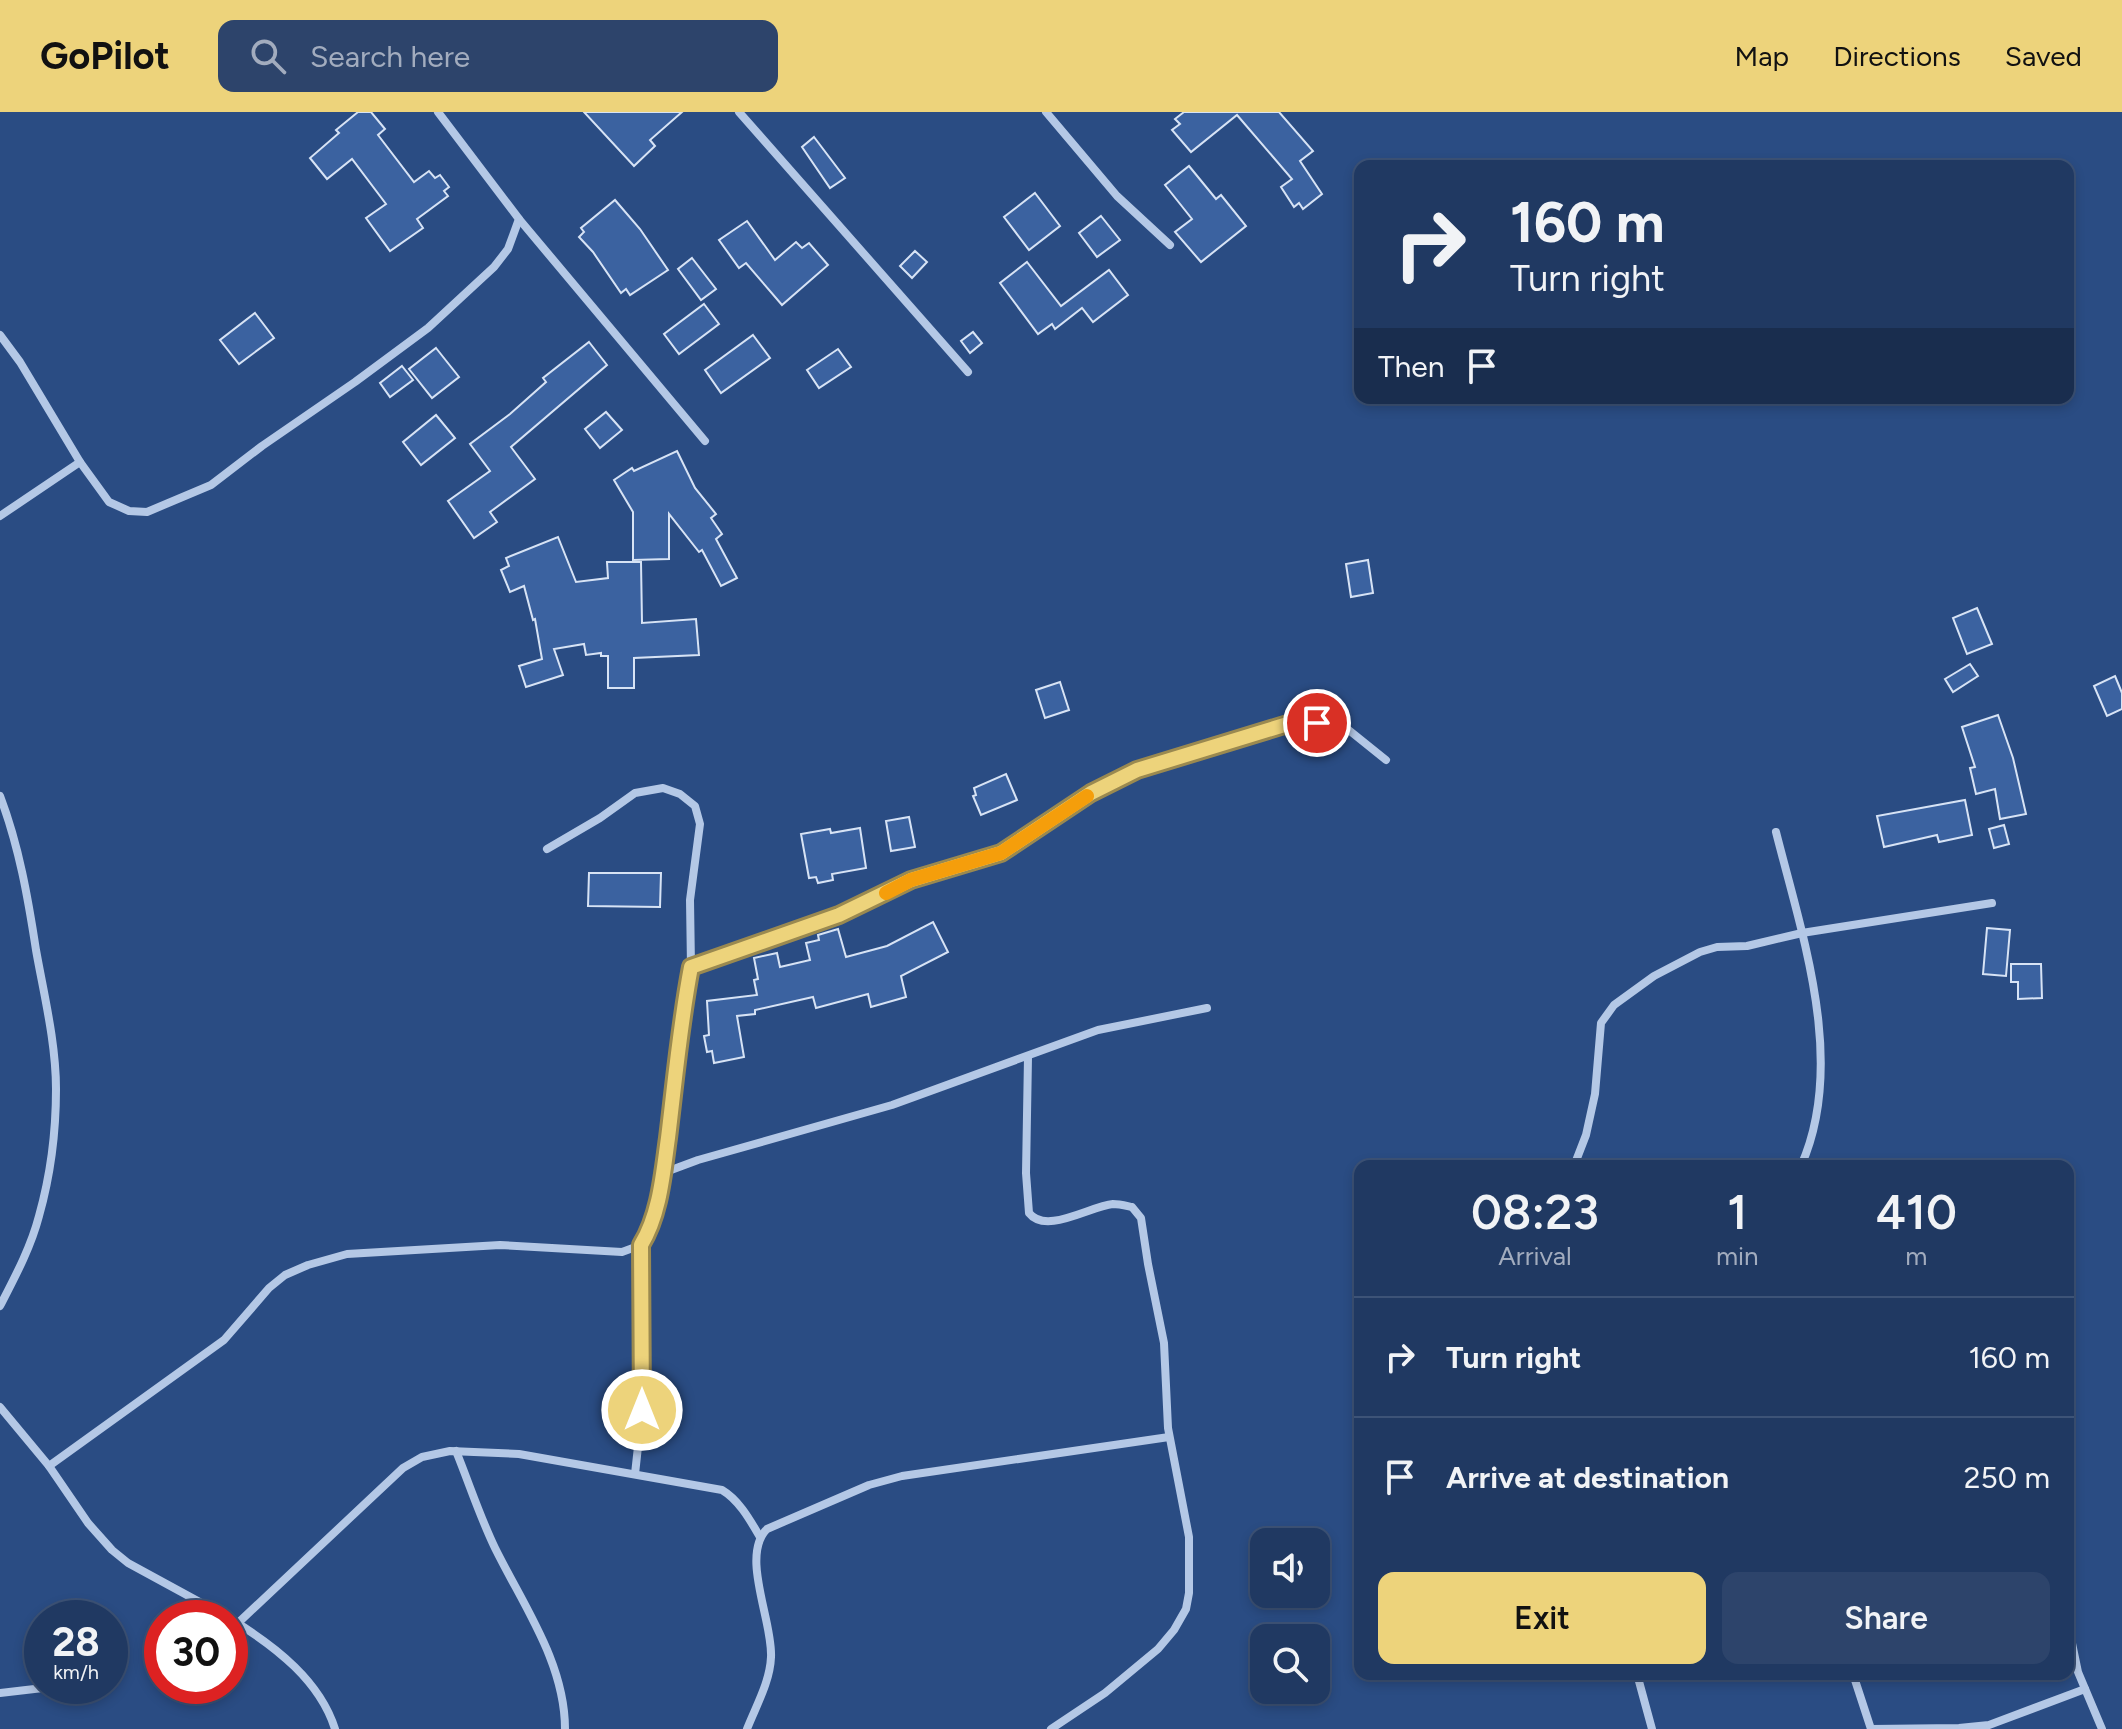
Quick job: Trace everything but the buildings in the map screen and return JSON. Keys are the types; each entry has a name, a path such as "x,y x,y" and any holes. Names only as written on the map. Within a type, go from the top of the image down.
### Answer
{"street":[{"path":"438,112 519,219 705,441"},
{"path":"739,112 968,372"},
{"path":"1050,113 1117,196 1170,245"},
{"path":"0,335 20,362 80,462 109,502 129,511 147,512 211,485 428,328 494,267 508,249 519,219"},
{"path":"0,516 80,462"},
{"path":"691,967 839,915 911,880 1001,853 1091,793 1137,770 1294,722 1340,723 1386,760"},
{"path":"547,849 635,793 663,788 680,794 695,806 700,824 690,900 691,967 663,1173 650,1231 641,1245 642,1410 635,1474"},
{"path":"0,796 14,832 27,893 49,1023 56,1088 50,1161 39,1217 21,1265 0,1306"},
{"path":"1776,832 1802,933 1817,1009 1820,1071 1816,1109 1803,1160"},
{"path":"1576,1160 1586,1135 1595,1094 1601,1023 1614,1005 1654,976 1700,952 1717,947 1754,945 1802,933 1992,903"},
{"path":"663,1173 698,1160 892,1105 1098,1030 1207,1008"},
{"path":"1028,1057 1026,1173 1029,1213 1040,1222 1051,1222 1114,1204 1132,1207 1141,1218 1164,1343 1169,1437 1189,1537 1189,1593 1186,1609 1174,1630 1137,1669 1051,1729"},
{"path":"49,1466 224,1340 269,1288 285,1275 308,1265 347,1254 500,1245 622,1252 641,1245"},
{"path":"0,1407 112,1550 128,1563 196,1600"},
{"path":"747,1729 770,1673 771,1639 756,1561 756,1547 767,1529 869,1485 902,1476 1169,1437"},
{"path":"248,1606 403,1468 422,1457 456,1451 519,1454 722,1490 747,1516 760,1537"},
{"path":"456,1451 495,1546 537,1629 555,1673 565,1729"},
{"path":"248,1631 274,1648 305,1677 328,1707 335,1729"},
{"path":"2074,1653 2078,1672 2102,1729"},
{"path":"1639,1680 1652,1729"},
{"path":"1855,1680 1871,1729 1989,1725 2085,1689"},
{"path":"0,1693 24,1690"}],"slow traffic":[{"path":"886,893 911,880 1001,853 1025,840 1087,796"}],"route":[{"path":"642,1410 641,1245 650,1231 663,1173 691,967 839,915 911,880 1001,853 1025,840 1091,793 1137,770 1294,722 1317,723"}]}
